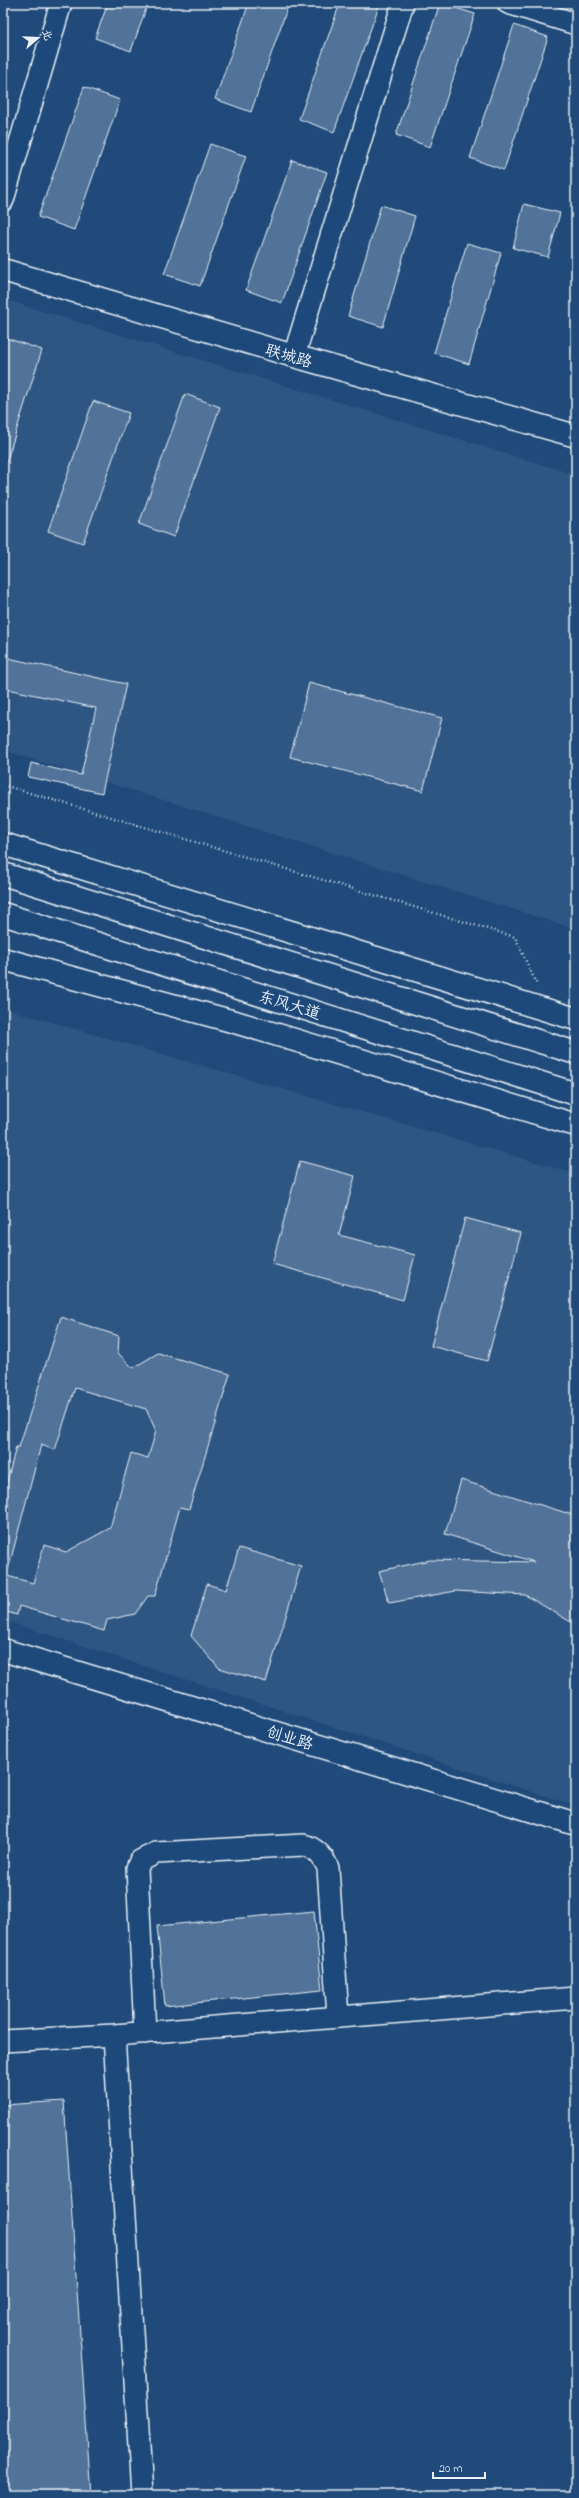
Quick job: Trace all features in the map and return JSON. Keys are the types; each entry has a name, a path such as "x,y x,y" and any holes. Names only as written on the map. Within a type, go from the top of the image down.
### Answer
{"main road":[{"name":"联城路","path":"3,270 294,356 576,436"},
{"path":"3,844 576,1020"},
{"path":"3,874 576,1052"},
{"name":"东风大道","path":"3,914 576,1094"},
{"path":"3,959 235,1022 576,1125"},
{"name":"创业路","path":"3,1650 576,1824"}],"street":[{"path":"3,200 61,3"},
{"path":"294,356 403,3"},
{"path":"508,3 576,24"},
{"path":"145,2033 137,1868 140,1861 156,1853 303,1845 312,1847 324,1859 328,1868 338,2017"},
{"path":"3,2041 145,2033 576,1998"},
{"path":"114,2035 142,2495"}],"path":[{"path":"3,786 515,937 535,985 542,987"}],"shaded area":[{"path":"3,299 576,475 576,929 3,750"},
{"path":"3,1008 576,1174 576,1806 3,1620"}],"building":[{"path":"108,3 148,3 131,51 95,38"},
{"path":"249,3 289,3 251,112 215,99"},
{"path":"340,3 380,3 334,132 299,119"},
{"path":"440,3 475,14 430,147 396,135"},
{"path":"514,25 548,37 504,170 470,158"},
{"path":"84,87 120,100 74,230 38,217"},
{"path":"210,144 246,156 200,286 164,274"},
{"path":"292,160 327,172 282,303 246,290"},
{"path":"524,204 560,213 548,257 513,248"},
{"path":"381,205 415,216 383,327 348,316"},
{"path":"467,243 501,253 469,364 434,353"},
{"path":"3,337 42,350 6,463 3,462"},
{"path":"185,394 220,407 174,537 139,524"},
{"path":"93,401 129,413 83,543 48,531"},
{"path":"8,658 126,684 102,793 28,777 31,763 81,775 96,708 3,688"},
{"path":"309,683 442,718 423,791 290,757"},
{"path":"300,1161 355,1176 339,1235 415,1255 403,1300 272,1264"},
{"path":"465,1218 521,1233 487,1361 431,1346"},
{"path":"61,1317 119,1336 118,1353 133,1368 158,1353 230,1374 189,1509 180,1507 155,1596 148,1596 135,1614 107,1620 104,1631 19,1606 17,1615 3,1611 3,1575 33,1583 44,1545 66,1552 110,1528 131,1453 148,1458 156,1431 146,1409 75,1388 55,1450 41,1445 8,1570 3,1569 3,1497 16,1447 19,1447"},
{"path":"461,1480 576,1516 576,1625 525,1595 456,1591 389,1603 379,1571 430,1560 534,1562 445,1534"},
{"path":"239,1548 301,1566 266,1682 219,1668 191,1636 207,1584 226,1590"},
{"path":"314,1911 322,1990 165,2006 157,1926"},
{"path":"64,2101 91,2495 3,2495 3,2105"}]}
